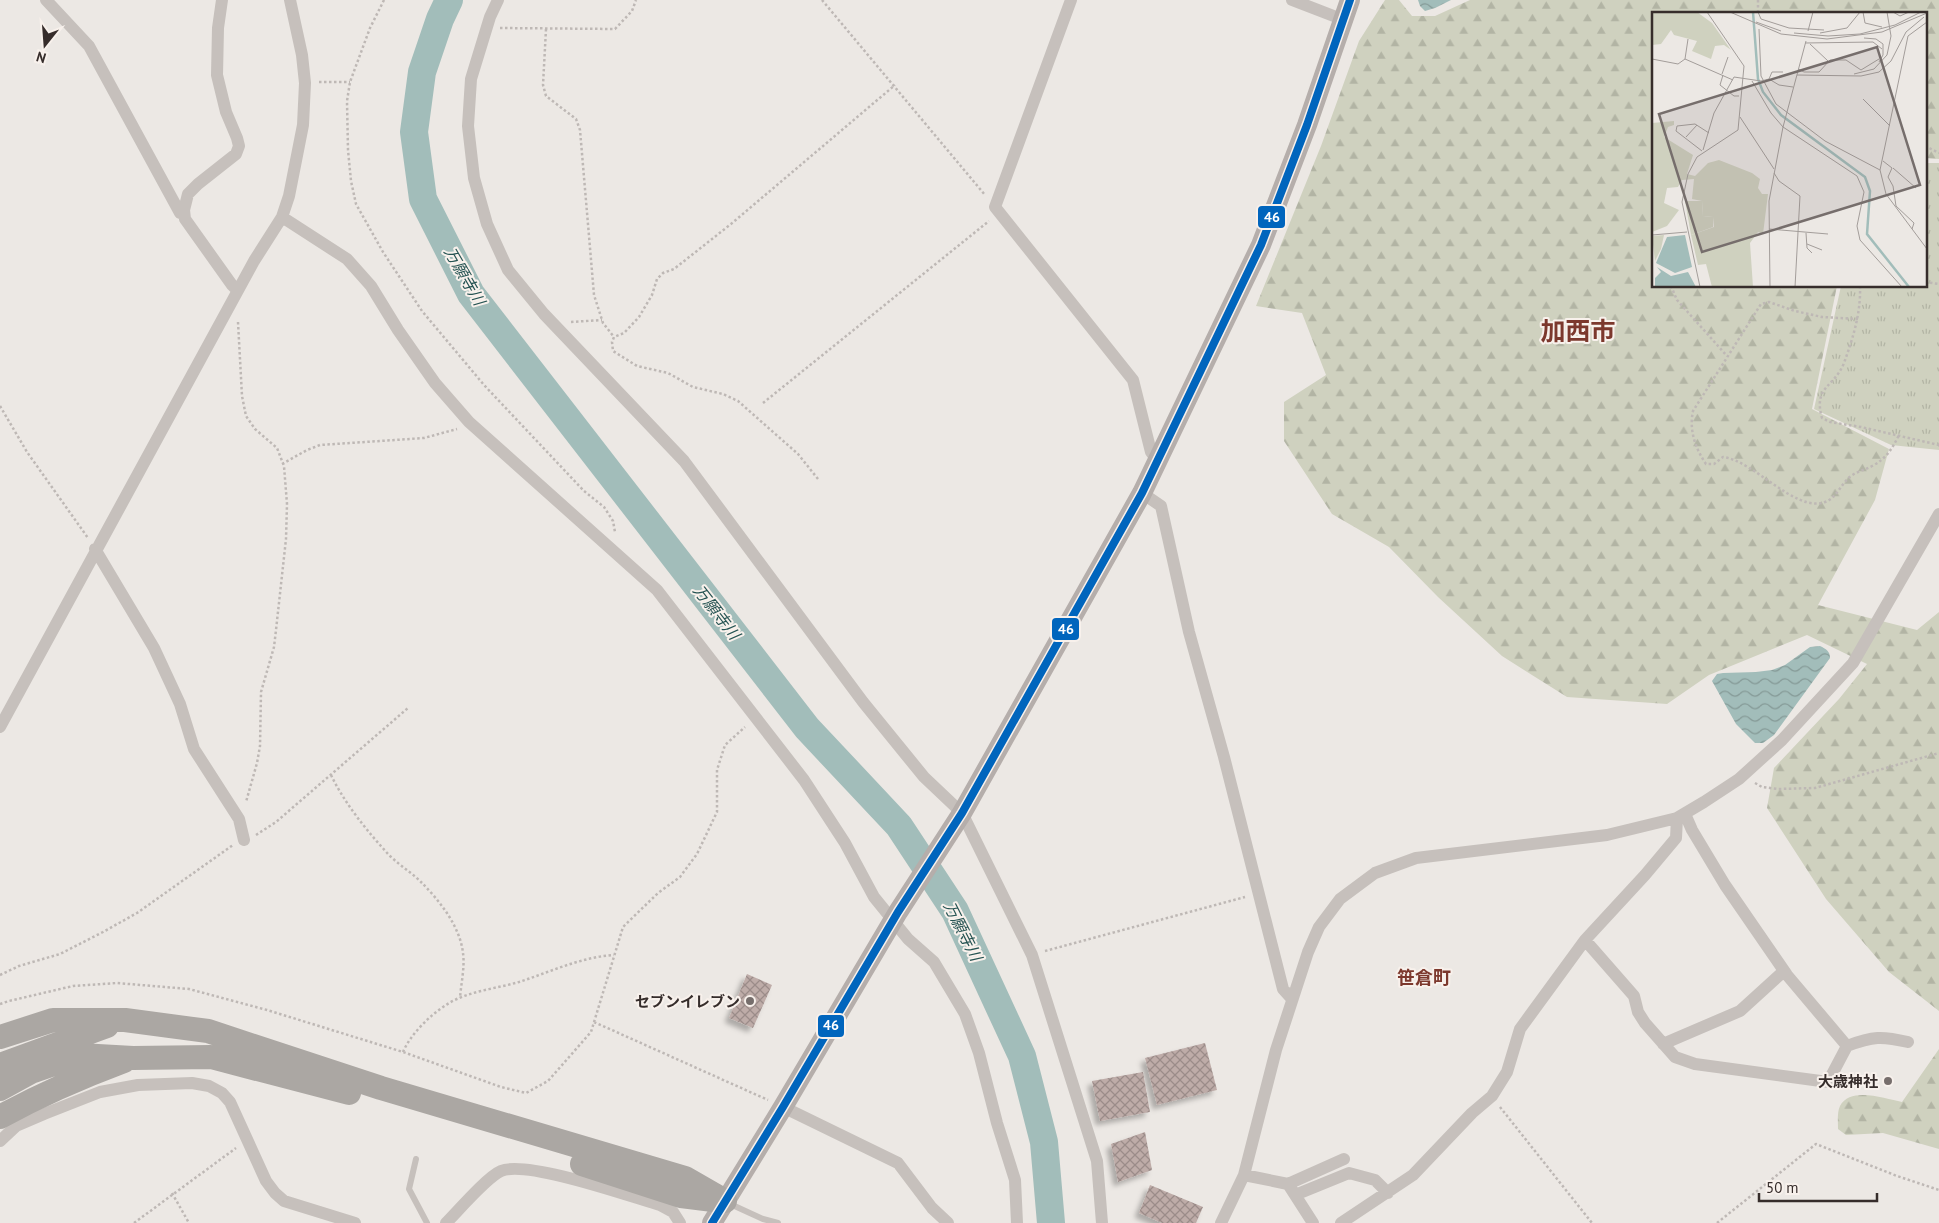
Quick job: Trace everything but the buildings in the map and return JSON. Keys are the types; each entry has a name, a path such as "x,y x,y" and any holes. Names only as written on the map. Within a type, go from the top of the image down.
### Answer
{"highway":[{"path":"0,1037 53,1020 125,1020 208,1030 381,1088 685,1178 725,1202"},
{"path":"0,1065 125,1020"},
{"path":"0,1089 31,1072 80,1055 133,1058 211,1057 378,1100 681,1196 725,1202"},
{"path":"0,1117 84,1076 133,1058"}],"main road":[{"path":"712,1223 895,917 957,819 1142,493 1261,245 1307,125 1350,0"}],"street":[{"path":"46,0 89,46 180,213 184,214"},
{"path":"222,0 218,28 217,76 226,112 237,138 238,146 236,154 188,194 184,214 185,219 198,239 232,286 237,290"},
{"path":"0,727 237,290 282,217 289,196 303,125 305,82 302,55 290,0"},
{"path":"498,0 471,79 468,126 474,178 487,224 508,270 556,327 684,461 863,702 957,819 1032,955 1097,1161 1102,1223"},
{"path":"1071,0 997,210 1133,380 1151,452 1157,460"},
{"path":"1292,0 1344,20"},
{"path":"282,217 347,259 372,286 398,330 435,383 469,422 657,590 804,780 845,843 874,896 895,917 908,939 934,962 965,1014 980,1053 997,1123 1015,1180 1017,1223"},
{"path":"1142,493 1161,506 1189,632 1283,989 1292,999"},
{"path":"1221,1223 1244,1175 1276,1050 1308,952 1319,927 1340,899 1375,873 1416,858 1607,835 1681,816 1727,788 1782,740 1853,663 1939,514"},
{"path":"96,549 154,648 180,704 194,749 237,816 244,840"},
{"path":"1341,1223 1413,1175 1472,1113 1492,1096 1506,1072 1520,1030 1585,940 1676,838 1681,816"},
{"path":"1681,816 1692,830 1725,886 1784,971 1848,1046"},
{"path":"1585,940 1634,996 1638,1012 1645,1023 1674,1057 1695,1064 1828,1082 1848,1046 1869,1038 1889,1038 1908,1042"},
{"path":"1663,1044 1740,1011 1784,971"},
{"path":"0,1141 16,1126 100,1092 138,1085 192,1083 209,1086 222,1093 230,1102 266,1181 275,1193 284,1201 355,1223"},
{"path":"783,1107 898,1163 932,1208 948,1223"},
{"path":"1291,1190 1344,1159"},
{"path":"446,1223 500,1171 513,1168 536,1170 660,1205 673,1212 680,1223"},
{"path":"1244,1175 1291,1190 1349,1173 1375,1180 1388,1193"},
{"path":"1291,1190 1313,1223"}],"lane":[{"path":"416,1159 408,1189 427,1223"},
{"path":"725,1202 763,1221 778,1223"}],"path":[{"path":"384,0 370,28 350,82 347,100 350,181 356,204 383,252 422,311 449,345 484,385 584,490 604,507 612,521 616,539 610,548"},
{"path":"487,28 615,29 632,11 636,0"},
{"path":"763,403 997,210 895,85 822,0"},
{"path":"546,29 543,85 546,96 576,119 580,130 594,295 602,320 614,337"},
{"path":"305,82 350,82"},
{"path":"818,479 798,454 738,401 723,394 693,387 668,373 637,366 613,351 612,342 614,337 624,333 639,317 663,273 674,269 731,224 895,85"},
{"path":"1926,146 1939,153"},
{"path":"1926,282 1939,284"},
{"path":"1672,288 1676,300 1727,356"},
{"path":"1860,288 1858,319 1843,366 1832,382 1822,391 1818,404 1822,418 1830,422 1899,435 1939,445"},
{"path":"231,302 235,305 238,322 242,396 246,416 255,429 277,448 282,464 287,520 274,647 261,692 260,739 257,763 243,810 237,816"},
{"path":"1858,319 1822,317 1795,311 1769,302 1762,304 1693,411 1691,422 1692,434 1700,455 1706,464 1714,464 1723,457 1730,458 1799,500 1812,505 1826,502 1836,494 1843,481 1855,473 1873,466 1891,452 1899,435"},
{"path":"556,327 559,324 602,320"},
{"path":"0,406 27,452 96,549"},
{"path":"282,464 320,445 424,438 462,428 469,422"},
{"path":"0,974 19,966 60,954 103,932 137,913 235,844 257,835 276,822 408,708"},
{"path":"0,1004 73,986 116,983 189,989 267,1010 403,1052 502,1087 526,1093 548,1081 591,1032 623,927 658,893 680,877 697,854 717,812 717,770 725,745 755,718"},
{"path":"1744,774 1762,787 1778,789 1814,788 1939,753"},
{"path":"331,775 370,834 390,856 420,881 440,905 458,932 463,953 460,998"},
{"path":"1032,955 1259,893"},
{"path":"403,1052 407,1043 435,1014 447,1004 460,998 518,982 570,964 600,956 614,956"},
{"path":"594,1022 783,1107"},
{"path":"1492,1096 1592,1223"},
{"path":"134,1223 247,1139"},
{"path":"1717,1223 1816,1144 1897,1176 1939,1190"},
{"path":"172,1193 189,1223"}],"green space":[{"path":"1385,0 1399,0 1412,16 1435,16 1470,0 1939,0 1939,159 1926,158 1926,12 1652,12 1652,288 1837,288 1812,409 1889,449 1875,500 1818,605 1917,630 1939,612 1939,1011 1889,972 1826,899 1767,808 1774,768 1839,699 1867,664 1807,635 1709,675 1667,704 1567,697 1502,656 1438,597 1389,547 1332,514 1284,441 1284,402 1326,375 1302,313 1256,306 1321,146 1359,41"},
{"path":"1926,163 1939,163 1939,450 1891,445 1814,409 1841,288 1926,288"},
{"path":"1939,1049 1939,1149 1883,1133 1846,1135 1838,1129 1840,1106 1845,1100 1852,1097 1869,1095 1902,1102"}],"water":[{"path":"1418,0 1451,0 1425,11 1420,6"},
{"path":"1820,646 1827,650 1830,658 1774,735 1763,743 1755,743 1736,724 1712,681 1717,674 1772,670 1785,665 1810,647"}],"waterway":[{"name":"万願寺川","path":"449,0 440,19 422,72 414,132 423,199 471,294 807,728 899,826 955,911 1022,1056 1044,1142 1051,1223"}],"transit line":[{"name":"46","path":"712,1223 898,912 962,813 1142,493 1261,245 1307,125 1350,0"}],"place":[{"name":"セブンイレブン","path":"750,1001"},
{"name":"大歳神社","path":"1888,1081"}],"district":[{"name":"加西市","path":"1578,331"},
{"name":"笹倉町","path":"1424,977"}]}
